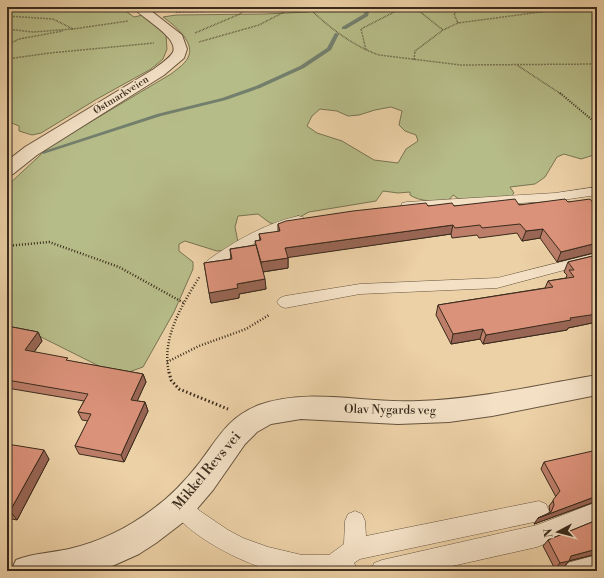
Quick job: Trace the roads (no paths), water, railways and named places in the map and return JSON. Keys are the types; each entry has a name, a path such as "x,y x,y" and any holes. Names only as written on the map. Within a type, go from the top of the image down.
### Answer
{"street":[{"name":"Østmarkveien","path":"7,170 46,141 159,72 179,55 178,44 145,11"},
{"name":"Olav Nygards veg","path":"254,419 282,409 302,407 370,412 427,413 482,406 597,384"},
{"name":"Mikkel Revs vei","path":"27,571 72,566 136,540 180,506 211,470 234,436 254,419"}],"lane":[{"path":"396,207 444,202 500,201 555,197 597,191"},
{"path":"213,263 233,249 271,228 308,219"},
{"path":"285,302 346,291 375,288 497,283 572,263 597,258"},
{"path":"180,506 188,515 223,540 248,551 304,566 340,569 355,549 355,521"},
{"path":"355,549 539,510"},
{"path":"382,571 537,536 597,512"},
{"path":"575,571 597,566"}],"waterway":[{"path":"344,28 366,15 368,8 363,7"},
{"path":"44,152 159,115 224,99 258,87 302,67 329,49 337,34"}]}
